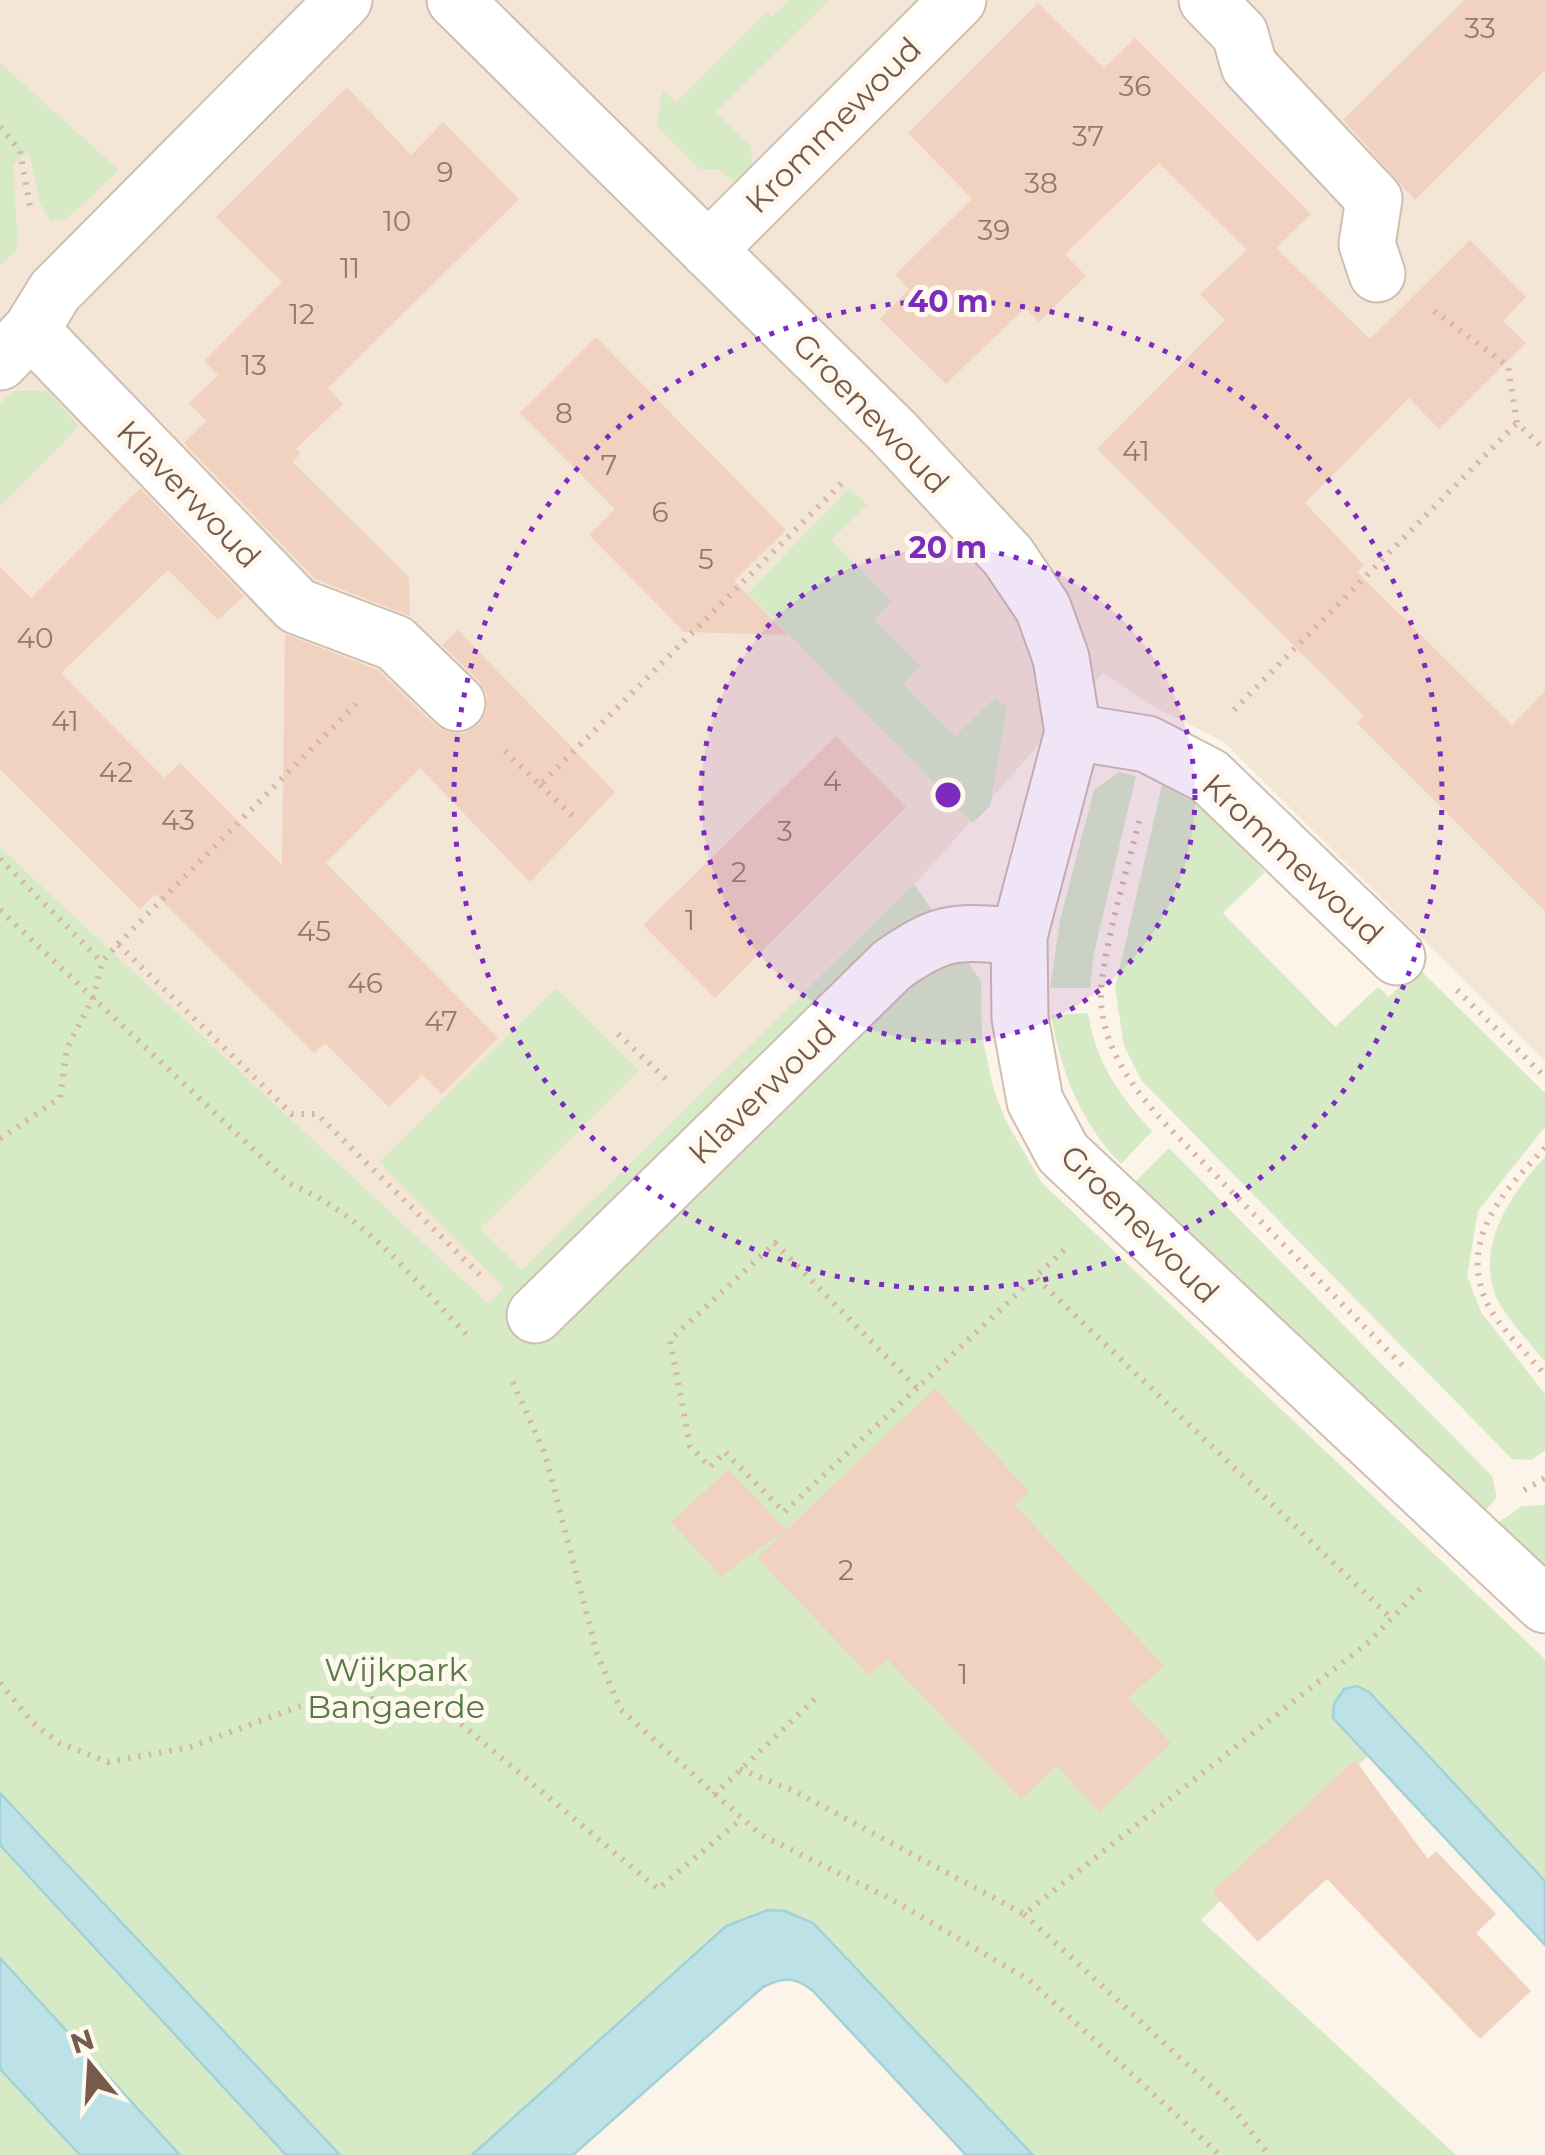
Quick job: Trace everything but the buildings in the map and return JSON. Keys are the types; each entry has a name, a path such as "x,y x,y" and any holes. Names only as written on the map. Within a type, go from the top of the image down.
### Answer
{"street":[{"name":"Klaverwoud","path":"344,0 55,290 9,351 297,606 395,642 457,704"},
{"name":"Groenewoud","path":"454,0 893,432 1008,556 1043,608 1061,658 1072,732 1018,936 1020,1018 1035,1101 1063,1153 1112,1203 1545,1604"},
{"name":"Krommewoud","path":"708,250 958,0"},
{"path":"1207,0 1240,34 1249,66 1374,199 1367,244 1378,274"},
{"name":"Krommewoud","path":"1072,732 1169,755 1209,776 1397,957"},
{"name":"Klaverwoud","path":"515,1302 921,944 951,932 1018,936"}],"path":[{"path":"0,127 20,152 40,238 77,269"},
{"path":"1378,274 1445,317 1508,366 1517,422 1545,450"},
{"path":"1414,1378 1138,1094 1117,1060 1100,1002 1169,755 1517,422"},
{"path":"540,785 893,432"},
{"path":"0,1139 60,1098 67,1048 93,998 102,962 406,653"},
{"path":"457,704 575,818"},
{"path":"0,860 102,962"},
{"path":"0,910 290,1184 327,1200 359,1222 478,1348"},
{"path":"118,944 292,1114 317,1114 515,1302"},
{"path":"1397,957 1428,962 1545,1077"},
{"path":"917,1388 775,1243 670,1340 690,1446 710,1467 725,1452 784,1512 1035,1278 1112,1203 1127,1172 1170,1129"},
{"path":"1545,1148 1492,1207 1478,1259 1488,1305 1545,1375"},
{"path":"1035,1278 1392,1618"},
{"path":"504,1374 517,1386 545,1454 597,1654 620,1710 742,1820 1029,1980 1220,2155"},
{"path":"1511,1476 1524,1490"},
{"path":"1024,1914 1370,1641 1471,1536"},
{"path":"0,1683 34,1723 59,1743 108,1762 190,1747 310,1702 373,1699 454,1718 658,1888 742,1820"},
{"path":"714,1795 820,1694"},
{"path":"740,1769 796,1792 1024,1914 1228,2102 1269,2155"}],"shaded area":[{"path":"0,0 1545,0 1545,1061 1224,742 1152,706 1103,673 914,885 489,1304 0,847"}],"green space":[{"path":"789,0 829,0 716,112 751,147 752,164 733,182 719,169 699,169 657,127 662,89 676,103 767,12 772,17"},
{"path":"0,63 119,170 68,218 51,222 40,203 29,152 13,164 18,248 0,266"},
{"path":"14,391 48,391 79,426 0,507 0,404"},
{"path":"849,488 867,505 831,540 892,601 875,620 920,666 903,684 955,736 995,698 1007,707 990,806 973,823 748,593"},
{"path":"1119,772 1136,776 1094,953 1090,988 1050,988 1060,920 1094,790"},
{"path":"1162,785 1200,806 1265,872 1223,913 1335,1027 1378,987 1389,997 1418,968 1545,1093 1545,1127 1478,1211 1467,1276 1481,1312 1545,1394 1545,1450 1532,1460 1512,1459 1142,1081 1124,1046 1115,988"},
{"name":"Wijkpark Bangaerde","path":"0,847 489,1304 504,1287 379,1162 556,988 639,1071 480,1229 522,1270 914,884 981,981 982,1036 993,1087 1006,1121 1042,1183 1545,1659 1545,1880 1396,1721 1363,1750 1368,1756 1201,1920 1456,2155 1033,2155 814,1924 717,1934 472,2155 140,2155 0,2006"},
{"path":"1088,1013 1110,1077 1152,1131 1121,1164 1094,1131 1074,1095 1051,1015"},
{"path":"1169,1148 1492,1476 1497,1497 1485,1511 1136,1181"},
{"path":"1545,1157 1545,1362 1497,1299 1490,1260 1493,1241 1509,1204"},
{"path":"1545,1505 1545,1566 1498,1523 1522,1506"},
{"path":"0,2069 80,2155 0,2155"}],"water":[{"path":"1357,1686 1369,1692 1545,1881 1545,1945 1333,1718 1334,1704 1344,1689"},
{"path":"0,1793 340,2155 286,2155 0,1845"},
{"path":"768,1910 785,1911 813,1923 1033,2155 966,2155 813,1991 789,1980 763,1987 573,2155 472,2155 726,1926"},
{"path":"0,1958 180,2155 80,2155 0,2069"}],"pier":[{"path":"1531,2098 1545,2112 1545,2155 1527,2155 1502,2130"}]}
